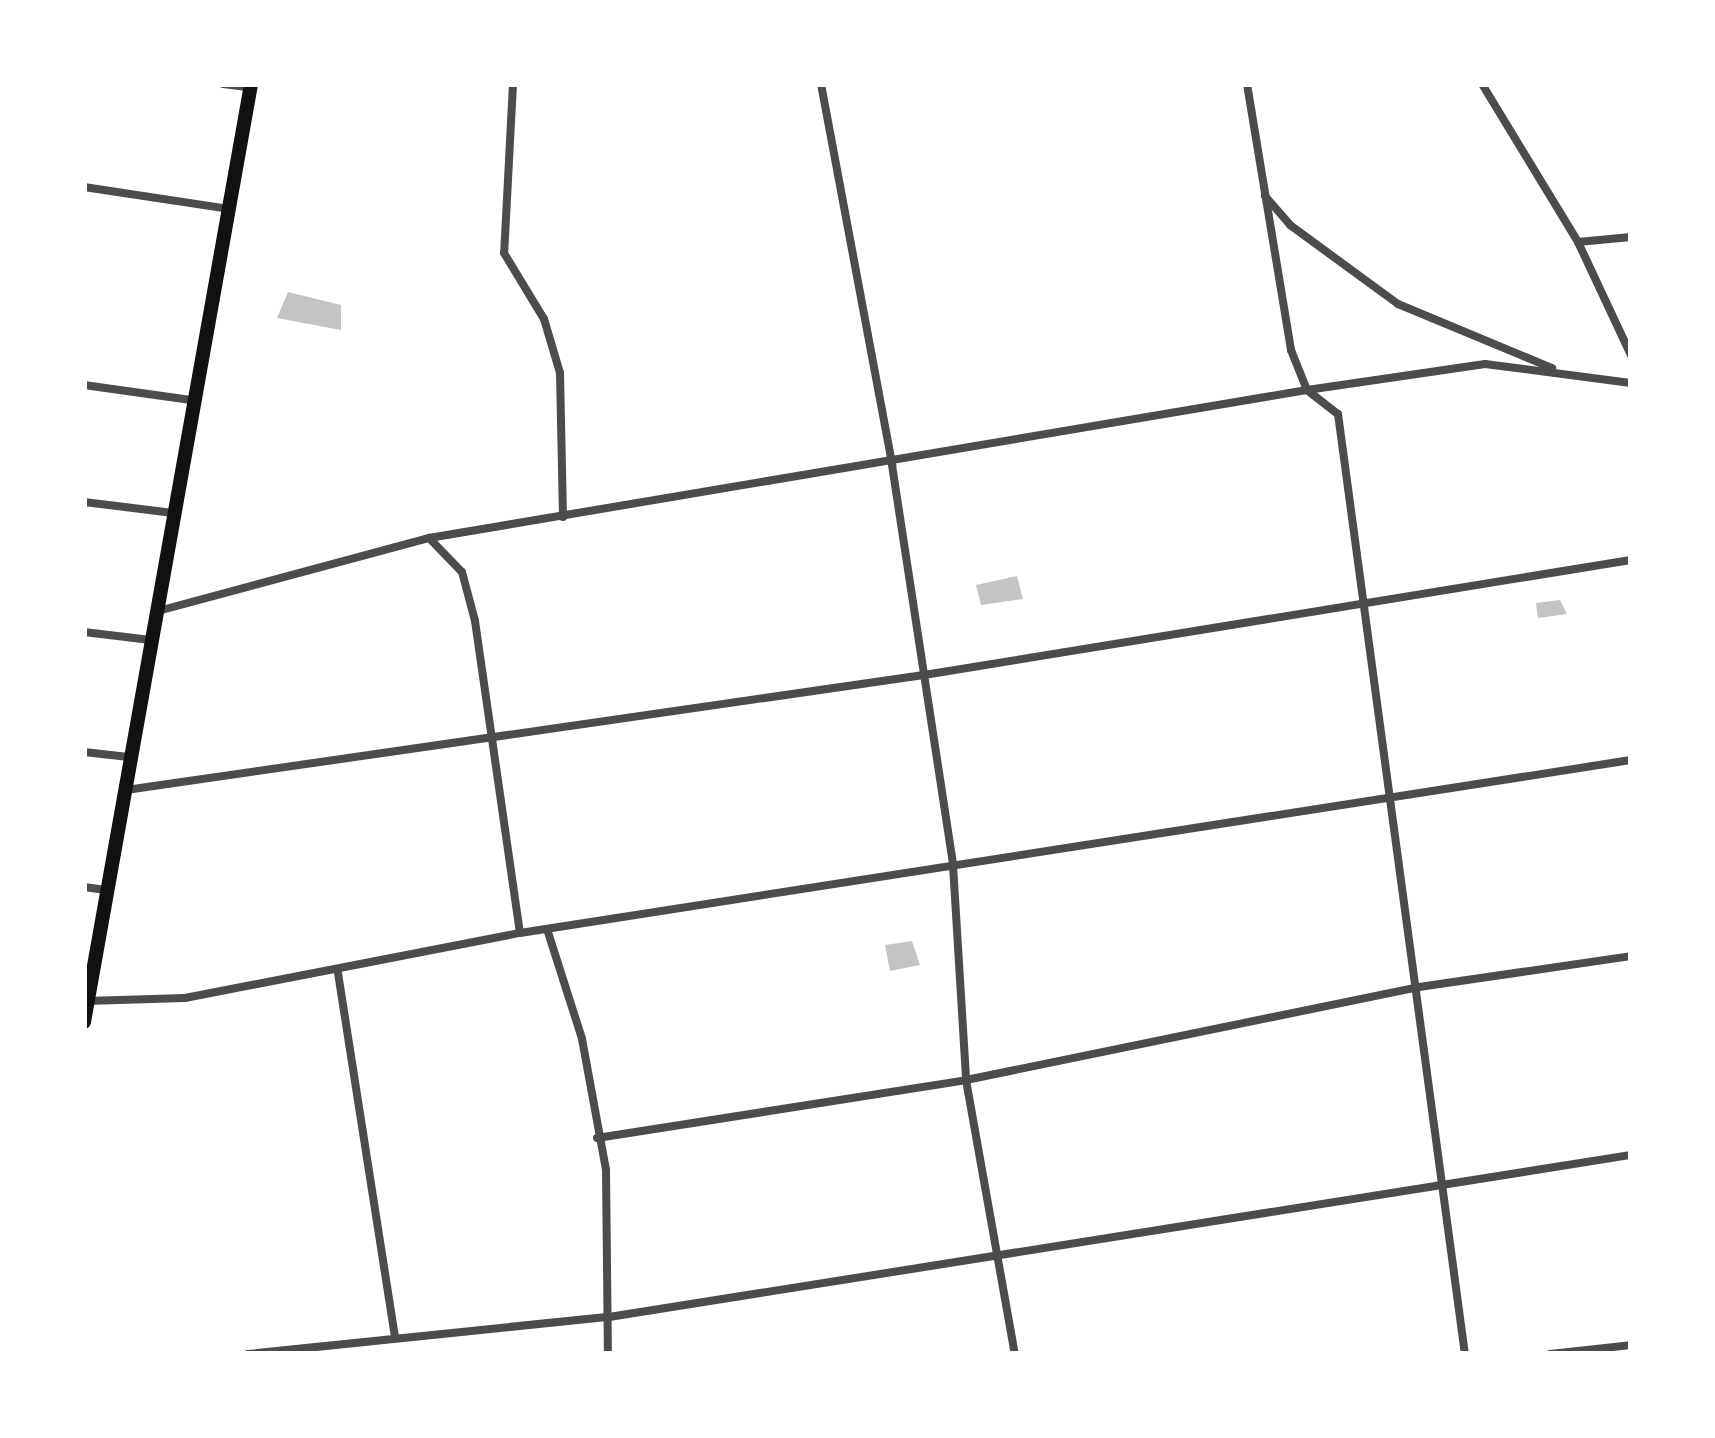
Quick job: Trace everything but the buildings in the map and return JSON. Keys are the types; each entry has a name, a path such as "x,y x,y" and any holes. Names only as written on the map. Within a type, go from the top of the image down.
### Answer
{"main road":[{"path":"84,1020 191,400 232,209 250,86"}],"street":[{"path":"223,84 250,86"},
{"path":"513,84 504,253 544,320 560,373 563,517"},
{"path":"821,84 892,465 924,674 953,866 966,1080 1015,1354"},
{"path":"1247,84 1291,350 1307,390 1338,414 1448,1183 1465,1354"},
{"path":"1482,84 1578,242 1631,355"},
{"path":"84,187 232,209"},
{"path":"1264,195 1290,225 1398,304 1560,371"},
{"path":"1578,242 1631,237"},
{"path":"157,611 429,538 892,465 1307,390 1485,364 1631,382"},
{"path":"84,385 191,400"},
{"path":"84,502 173,513"},
{"path":"429,538 461,572 520,933"},
{"path":"123,790 924,674 1364,599 1631,560"},
{"path":"84,632 152,640"},
{"path":"84,752 129,757"},
{"path":"86,1001 185,998 338,973 520,933 1631,760"},
{"path":"84,887 107,890"},
{"path":"547,929 582,1040 606,1170 608,1354"},
{"path":"597,1138 966,1080 1420,987 1631,956"},
{"path":"338,973 395,1336"},
{"path":"248,1354 609,1317 1631,1155"},
{"path":"1550,1354 1631,1345"}]}
